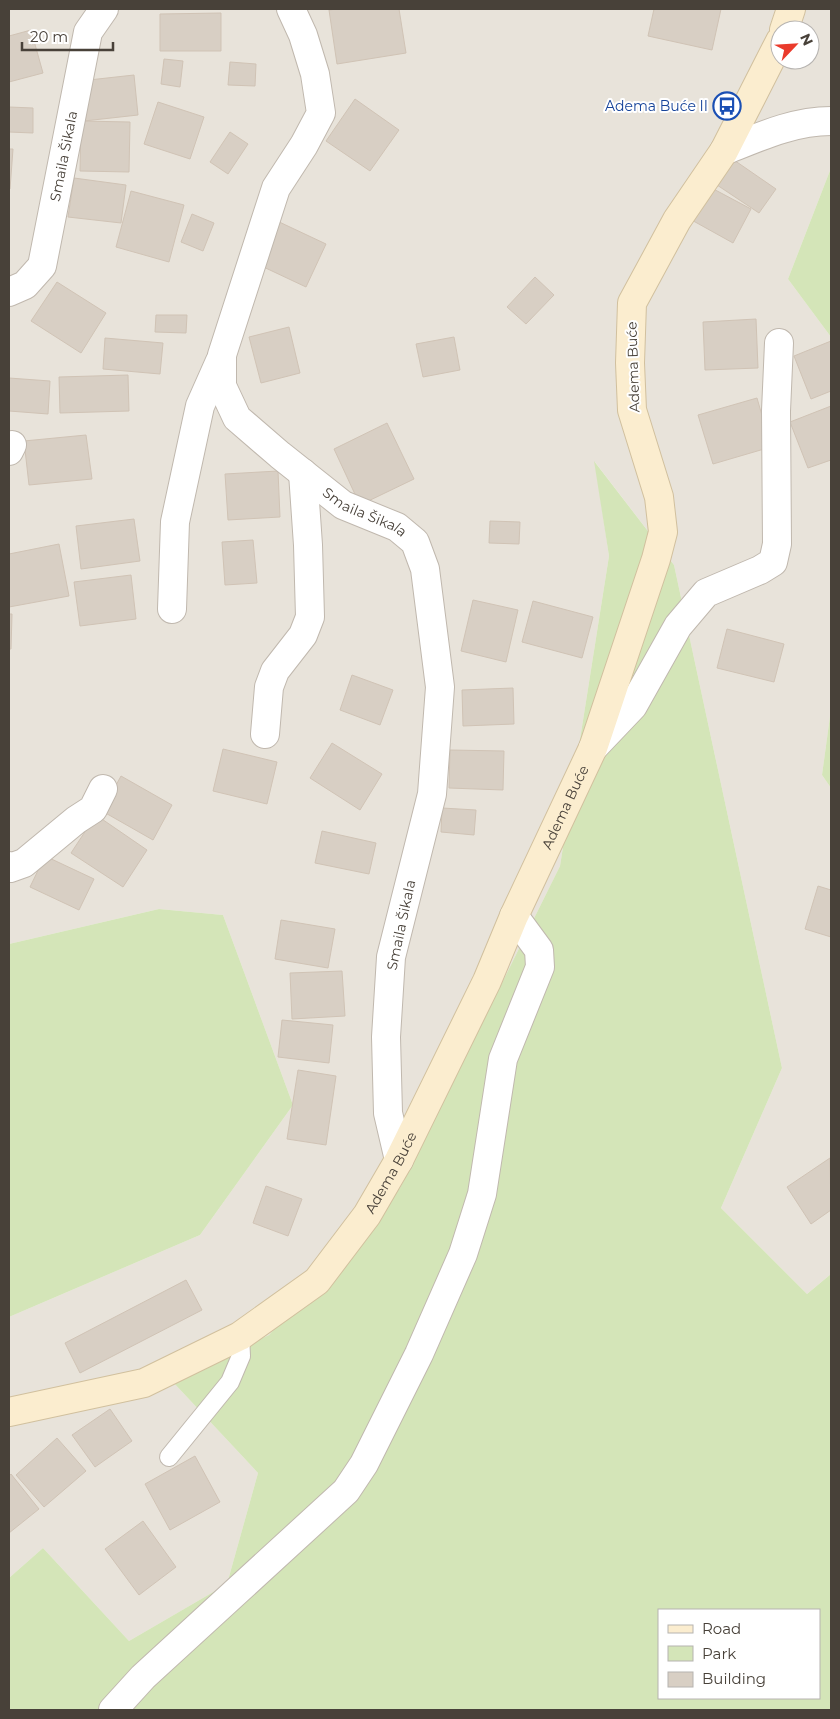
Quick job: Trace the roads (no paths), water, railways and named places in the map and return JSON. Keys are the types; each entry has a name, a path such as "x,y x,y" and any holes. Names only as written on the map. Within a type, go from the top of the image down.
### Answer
{"street":[{"name":"Smaila Šikala","path":"9,292 24,285 42,266 88,32 104,9"},
{"name":"Smaila Šikala","path":"291,9 303,35 315,74 320,113 304,145 276,188 222,355 222,386 238,418 303,474 343,505 397,527 415,542 425,569 440,688 432,794 391,958 386,1037 388,1114 399,1160"},
{"name":"Adema Buće","path":"9,1412 144,1383 240,1336 317,1281 367,1215 399,1160 487,981 514,916 593,748 656,559 663,532 659,497 632,410 630,363 632,303 677,220 724,151 770,61"},
{"path":"724,151 773,131 812,121 831,121"},
{"name":"Adema Buće","path":"593,748 633,706 678,626 706,593 760,570 773,562 777,544 776,411 779,343"},
{"path":"172,609 175,522 200,406 222,355"},
{"path":"265,734 269,687 275,671 303,635 310,617 308,545 303,474"},
{"path":"9,866 10,868 24,862 93,808 103,790"},
{"path":"112,1710 143,1677 346,1490 364,1464 419,1354 459,1263 482,1194 504,1059 540,967 539,950 514,916"}],"lane":[{"path":"169,1457 230,1382 240,1356 240,1336"}],"place":[{"name":"Adema Buće II","path":"727,106"}]}
